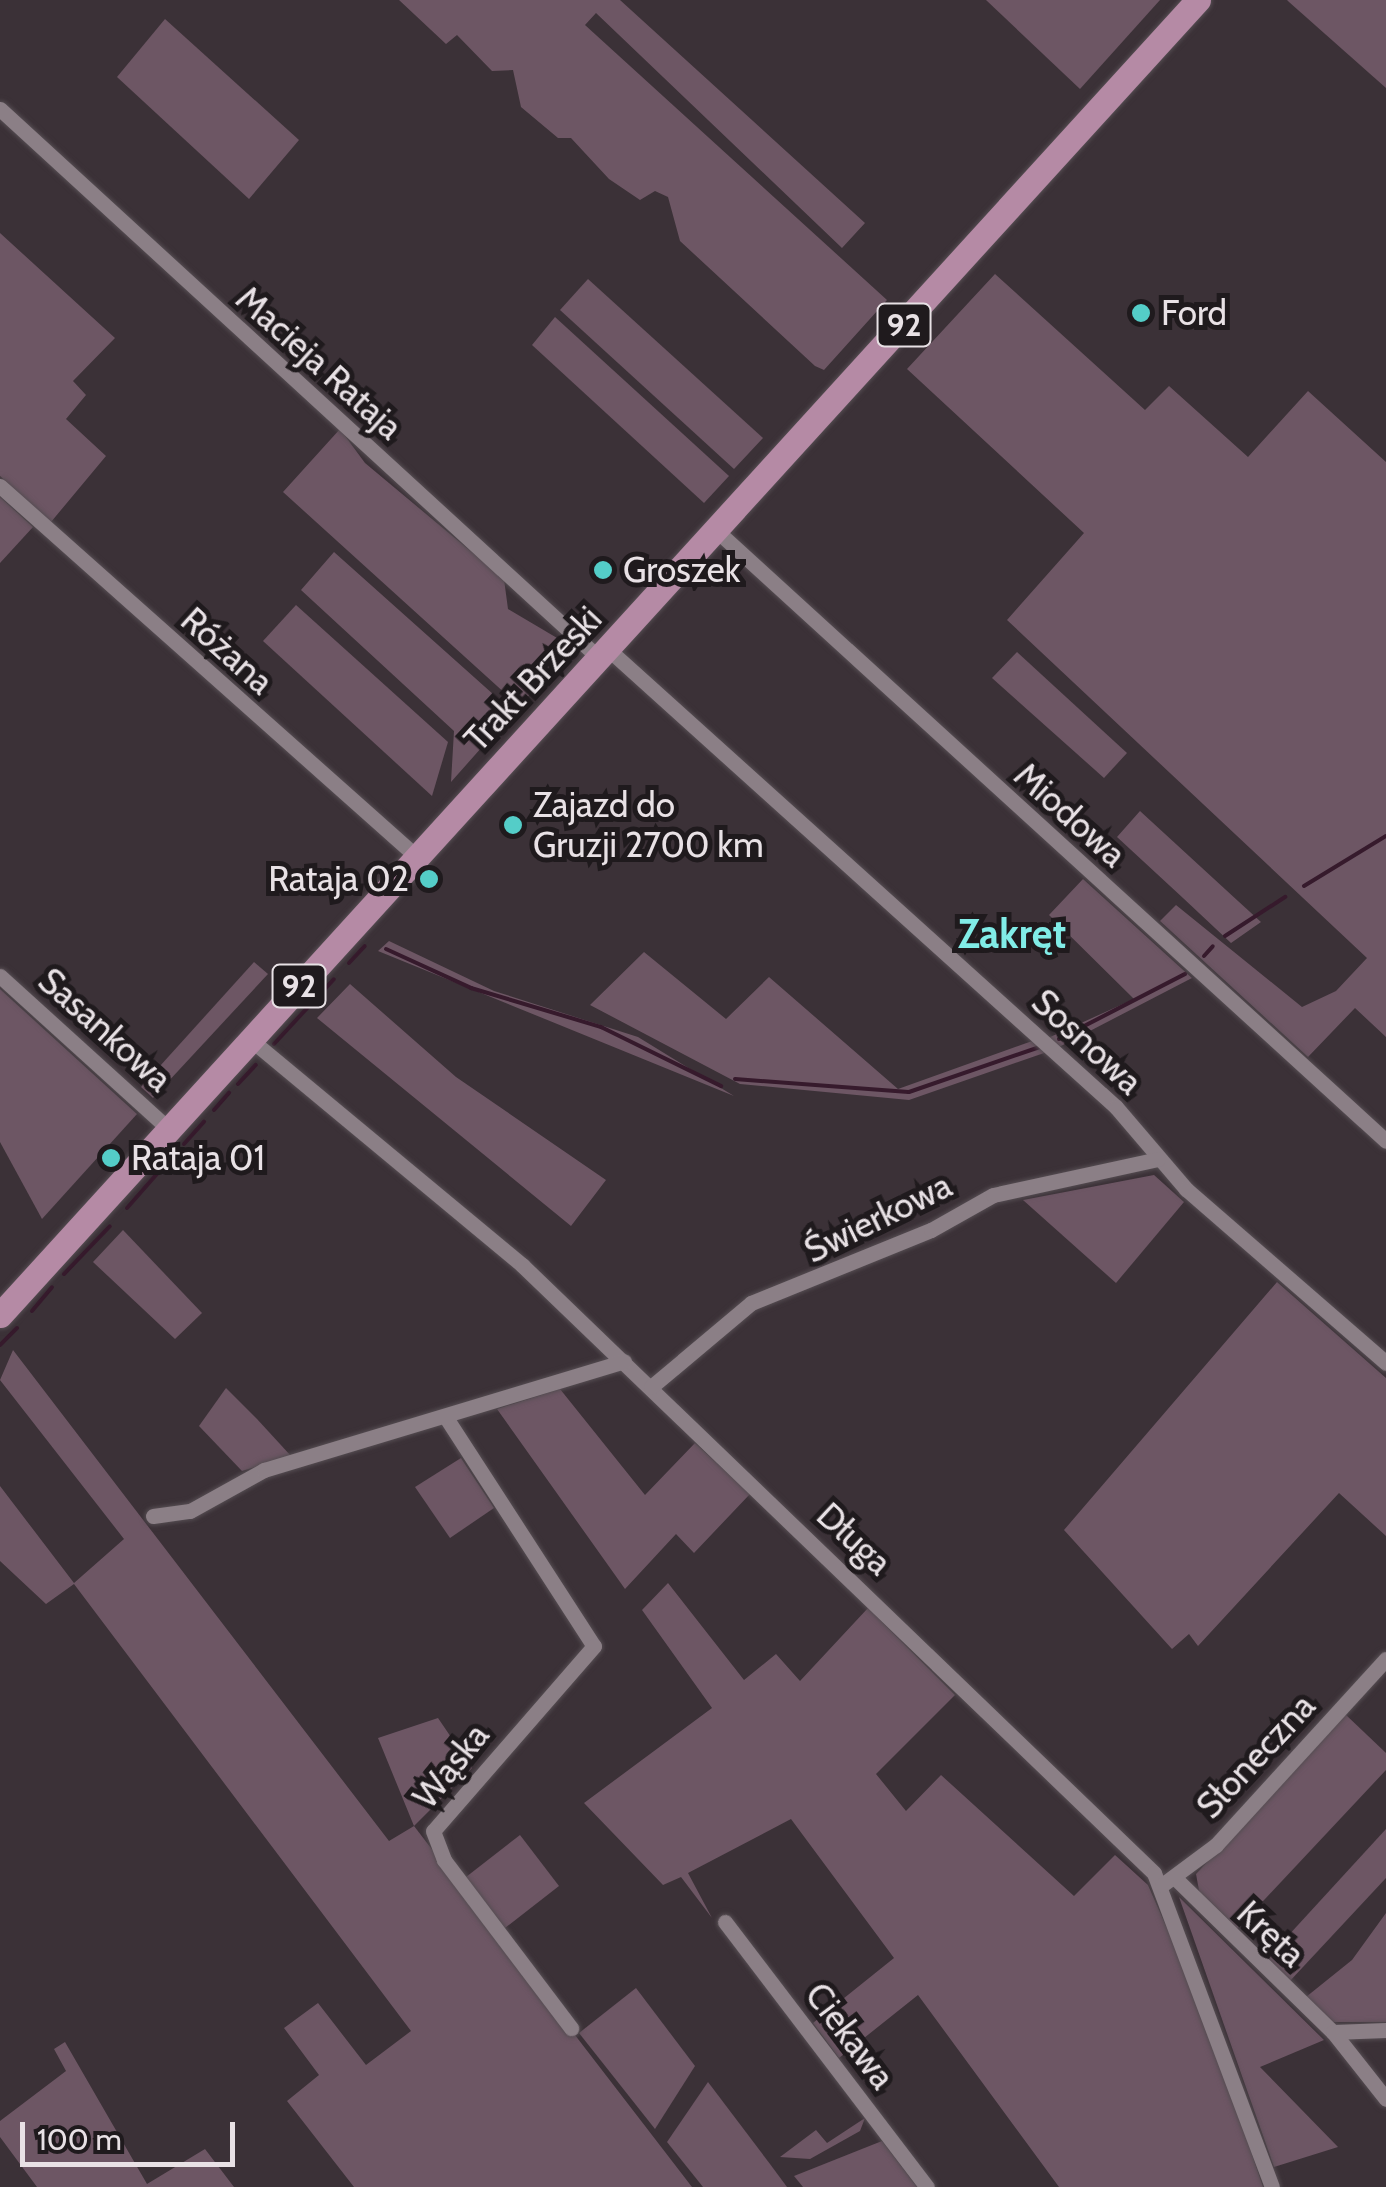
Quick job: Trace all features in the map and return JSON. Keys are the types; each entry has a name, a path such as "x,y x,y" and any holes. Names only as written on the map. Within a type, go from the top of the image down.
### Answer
{"main road":[{"name":"Trakt Brzeski","path":"0,1315 1198,0"}],"street":[{"name":"Macieja Rataja","path":"0,109 604,654"},
{"name":"Różana","path":"0,486 417,857"},
{"name":"Miodowa","path":"717,531 1386,1141"},
{"name":"Sosnowa","path":"604,654 1116,1107 1158,1159 1386,1363"},
{"name":"Sasankowa","path":"0,976 169,1129"},
{"name":"Długa","path":"250,1039 449,1201 624,1362 1168,1881 1272,2187"},
{"name":"Świerkowa","path":"650,1388 751,1304 931,1230 993,1194 1158,1159"},
{"path":"153,1516 190,1511 264,1470 624,1362"},
{"name":"Wąska","path":"445,1416 594,1646 433,1831 444,1860 570,2028"},
{"name":"Słoneczna","path":"1168,1881 1216,1845 1386,1659"},
{"name":"Kręta","path":"1168,1881 1332,2032 1386,2099"},
{"name":"Ciekawa","path":"725,1922 928,2187"},
{"path":"1332,2032 1386,2030"}],"shaded area":[{"path":"399,0 620,0 865,223 842,248 596,13 585,25 887,300 824,370 815,366 680,241 668,197 655,191 640,200 609,179 571,138 558,138 521,107 513,70 492,71 457,35 446,44"},
{"path":"986,0 1160,0 1080,89"},
{"path":"1386,0 1386,88 1289,2"},
{"path":"165,19 299,140 249,199 117,77"},
{"path":"0,233 115,338 73,381 86,395 66,419 106,456 51,522 0,476"},
{"path":"995,274 1145,410 1169,386 1248,457 1308,391 1386,462 1386,1037 1355,1008 1308,1057 1160,921 1176,905 1302,1007 1336,991 1367,958 1007,620 1084,533 907,369"},
{"path":"588,279 763,438 734,469 560,310"},
{"path":"555,317 729,476 704,503 532,345"},
{"path":"340,429 365,463 504,579 508,609 574,648 519,706 283,492"},
{"path":"0,497 33,527 0,563"},
{"path":"334,552 513,712 451,782 454,731 301,590"},
{"path":"296,605 448,742 432,796 263,641"},
{"path":"1017,652 1127,753 1104,778 992,678"},
{"path":"1140,811 1261,922 1231,943 1117,837"},
{"path":"1083,879 1192,978 1059,1047 1048,1038 1134,999 1049,915"},
{"path":"389,941 494,991 638,1037 734,1096 378,951"},
{"path":"644,952 726,1019 769,977 898,1089 1035,1040 1047,1052 909,1100 740,1084 590,1005"},
{"path":"254,962 268,974 153,1098 141,1087"},
{"path":"350,984 456,1077 606,1180 571,1226 317,1018"},
{"path":"0,989 137,1114 42,1219 0,1142"},
{"path":"1154,1175 1184,1202 1116,1283 1023,1200"},
{"path":"123,1230 202,1313 175,1339 93,1262"},
{"path":"1277,1282 1386,1378 1386,1536 1339,1493 1198,1646 1189,1634 1172,1649 1064,1530"},
{"path":"13,1350 389,1841 414,1826 692,2187 354,2187 287,2101 319,2075 284,2028 318,2003 366,2065 411,2031 74,1584 46,1604 0,1561 0,1486 74,1583 124,1539 0,1380"},
{"path":"226,1388 291,1456 242,1471 199,1426"},
{"path":"560,1389 645,1495 695,1443 750,1494 694,1553 676,1534 625,1589 497,1409"},
{"path":"461,1458 494,1508 450,1538 415,1487"},
{"path":"668,1583 744,1680 776,1654 800,1681 868,1608 955,1695 876,1774 906,1811 941,1775 1074,1896 1115,1855 1148,1885 1205,2015 1263,2187 1059,2187 918,1995 839,2058 813,2023 894,1958 791,1819 688,1873 712,1918 681,1877 663,1885 584,1803 712,1708 642,1610"},
{"path":"1345,1714 1386,1753 1386,1770 1235,1931 1200,1896 1196,1874"},
{"path":"438,1718 472,1768 414,1826 378,1738"},
{"path":"1386,1829 1386,1878 1289,1982 1265,1961"},
{"path":"520,1835 559,1886 505,1928 466,1877"},
{"path":"1179,1897 1324,2040 1260,2067 1338,2147 1274,2167"},
{"path":"1386,1913 1386,2022 1333,2022 1306,1997 1352,1960"},
{"path":"636,1988 695,2066 655,2129 579,2033"},
{"path":"65,2042 147,2184 205,2149 234,2187 37,2187 0,2137 0,2121 66,2071 54,2049"},
{"path":"708,2082 787,2187 703,2187 667,2142"},
{"path":"865,2118 860,2131 810,2159 780,2157 816,2130 827,2143"},
{"path":"882,2141 917,2187 803,2187 794,2176"}],"waterway":[{"path":"1304,886 1386,836"},
{"path":"1225,936 1285,897"},
{"path":"349,963 365,946"},
{"path":"1204,956 1213,946"},
{"path":"386,949 471,988 601,1027 721,1086"},
{"path":"1059,1039 1185,974"},
{"path":"274,1044 334,979"},
{"path":"735,1079 909,1092 1040,1047"},
{"path":"238,1084 256,1065"},
{"path":"214,1110 229,1093"},
{"path":"184,1144 204,1122"},
{"path":"127,1208 171,1158"},
{"path":"64,1274 110,1226"},
{"path":"32,1311 52,1287"},
{"path":"0,1345 17,1328"}],"place":[{"name":"Ford","path":"1141,313"},
{"name":"Groszek","path":"603,570"},
{"name":"Zajazd do Gruzji 2700 km","path":"513,825"},
{"name":"Rataja 02","path":"429,879"},
{"name":"Rataja 01","path":"111,1158"}],"district":[{"name":"Zakręt","path":"1012,934"}]}
